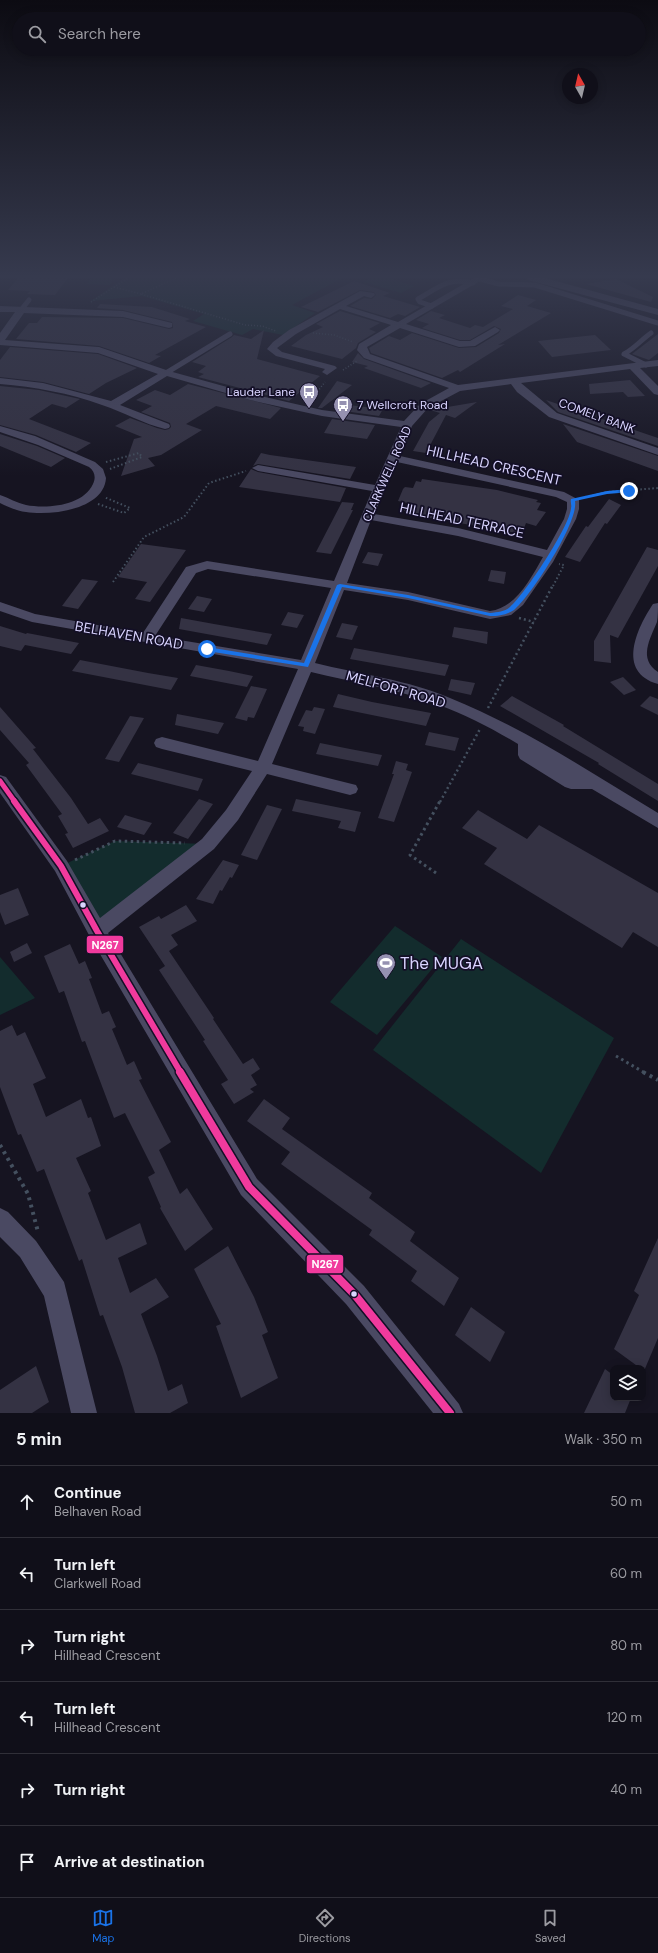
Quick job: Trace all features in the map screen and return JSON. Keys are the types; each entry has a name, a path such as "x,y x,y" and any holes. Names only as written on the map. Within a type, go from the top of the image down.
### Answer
{"street":[{"path":"37,344 99,350 166,373 254,398 322,413 407,425"},
{"path":"275,344 272,349 278,354 332,368 327,372"},
{"path":"366,344 362,346 362,350 366,356 457,388"},
{"path":"645,365 658,392"},
{"name":"CLARKWELL ROAD","path":"97,931 208,844 232,815 263,767 340,585 367,516 407,425 424,406 457,388 645,365"},
{"path":"112,405 166,373"},
{"path":"0,381 57,388 112,405 165,426"},
{"name":"COMELY BANK","path":"514,381 521,390 553,415 658,452"},
{"path":"0,429 15,432 57,449 96,469 101,477 98,488 94,492 84,500 71,506 51,510 37,510 0,499"},
{"name":"HILLHEAD CRESCENT","path":"146,639 191,570 207,565 408,596 490,615 502,614 512,608 534,582 561,538 574,508 573,500 560,494 393,458"},
{"path":"258,468 379,489"},
{"name":"HILLHEAD TERRACE","path":"367,516 458,532 549,558"},
{"name":"BELHAVEN ROAD","path":"0,606 32,618 306,666"},
{"path":"658,607 642,641 639,654 645,669 658,679"},
{"name":"MELFORT ROAD","path":"306,666 413,691 444,701 507,730 526,742 526,755 570,783 593,783 658,821"},
{"path":"162,743 350,789"},
{"path":"0,782 36,829 61,866 97,931 249,1187 355,1295 450,1413"},
{"path":"0,1220 28,1249 55,1292 84,1413"}],"lane":[{"path":"166,373 214,344"},
{"path":"637,344 636,347 624,354 639,360 645,365"}],"path":[{"path":"357,344 362,346"},
{"path":"138,453 142,457 96,469 138,453"},
{"path":"113,582 144,537 184,517 209,483 258,468"},
{"path":"573,500 607,492 658,488"},
{"path":"84,500 124,512 130,508 94,492"},
{"path":"436,873 410,855 484,719 564,565 549,558"},
{"path":"61,866 116,841 208,844"},
{"path":"616,1056 658,1080"},
{"path":"0,1145 28,1194 38,1236"}],"green space":[{"path":"115,841 208,844 97,931 61,866"},
{"name":"The MUGA","path":"395,926 442,957 377,1035 330,1002"},
{"path":"461,939 614,1038 541,1173 373,1050"},
{"path":"0,957 35,998 0,1015"}],"building":[{"path":"75,344 175,344 155,355 161,356 149,363 99,346"},
{"path":"221,344 261,344 257,359 320,376 289,401 198,377 204,374 198,372 206,366 192,362"},
{"path":"294,344 358,344 356,348 342,359 291,346"},
{"path":"376,344 446,344 459,348 476,347 481,344 505,344 460,372 458,370 442,378 371,353 369,348"},
{"path":"541,344 605,344 611,350 552,357"},
{"path":"645,344 658,344 658,353 649,360 632,354"},
{"path":"10,347 98,354 137,368 106,383 89,394 43,382 0,377 0,360"},
{"path":"358,353 364,359 431,383 421,388 364,368 368,366 352,362"},
{"path":"630,380 645,396 628,397 623,392 590,394 589,384"},
{"path":"337,381 352,385 322,408 318,408"},
{"path":"188,384 281,408 270,419 216,406 186,424 202,430 161,455 148,458 155,466 121,476 134,439 142,437 115,426 130,418 157,428 165,430 169,429 171,427 170,423 141,412 152,406 136,400 155,390 170,395"},
{"path":"0,386 39,390 80,399 66,408 52,404 29,419 91,443 76,452 36,435 0,425"},
{"path":"546,400 658,438 658,446 558,412"},
{"path":"477,402 455,418 446,415 426,453 413,451 429,422 440,413 430,410"},
{"path":"341,404 383,409 379,416 337,410"},
{"path":"332,419 375,425 367,439 324,433"},
{"path":"563,424 658,456 658,471 577,442"},
{"path":"0,434 37,446 65,458 51,467 0,446"},
{"path":"261,453 356,467 350,479 258,464 253,466"},
{"path":"251,469 258,472 346,488 340,502 239,487"},
{"path":"422,479 497,490 538,500 536,502 541,503 537,510 546,512 536,526 526,523 523,531 518,530 517,533 407,514 408,511 404,511 408,503 398,501 403,489 405,487 413,488 416,481 421,482"},
{"path":"609,499 621,505 607,524 605,523 580,562 565,557 586,526 588,527"},
{"path":"342,502 354,503 351,510 353,510 331,554 316,552"},
{"path":"141,544 186,550 150,602 135,599 147,582 118,577"},
{"path":"647,547 658,550 658,566 618,638 610,635 611,663 594,661 594,641"},
{"path":"368,552 383,554 378,566 362,563"},
{"path":"491,570 506,572 504,584 488,581"},
{"path":"82,579 98,581 78,609 62,606"},
{"path":"197,596 212,599 204,612 188,609"},
{"path":"288,612 304,615 297,628 281,625"},
{"path":"181,618 272,634 267,645 179,629"},
{"path":"342,623 358,626 352,640 336,637"},
{"path":"0,626 26,634 79,643 71,654 25,645 21,651 0,646"},
{"path":"454,627 488,632 487,644 452,637"},
{"path":"354,648 449,665 445,676 350,659"},
{"path":"80,660 178,678 171,690 72,671"},
{"path":"196,665 253,676 247,687 190,676"},
{"path":"623,677 636,690 624,695 610,682"},
{"path":"451,679 475,683 471,695 448,690"},
{"path":"251,686 267,689 254,718 248,717 247,721 235,718"},
{"path":"338,694 431,713 426,726 333,707"},
{"path":"512,696 564,725 563,726 658,784 658,801 598,764 599,763 500,706"},
{"path":"650,696 658,699 658,715 640,706"},
{"path":"0,707 36,748 33,749 71,798 88,824 100,818 109,831 73,848 65,834 68,833 58,816 62,814 26,765 29,763 0,730"},
{"path":"314,707 325,709 315,734 303,731 304,727 298,726 306,710 312,711"},
{"path":"177,714 224,723 218,734 175,725"},
{"path":"130,716 144,718 119,762 105,759"},
{"path":"429,732 459,738 455,751 425,745"},
{"path":"320,743 382,755 378,766 316,754"},
{"path":"396,761 408,764 406,770 412,772 394,822 378,818 394,774 392,774"},
{"path":"138,763 203,779 198,791 131,774"},
{"path":"199,799 213,804 188,839 173,833"},
{"path":"296,799 361,812 355,832 338,828 341,821 292,811"},
{"path":"267,805 282,809 257,860 241,855"},
{"path":"478,810 527,839 539,825 658,893 658,947 633,932 622,948 484,864 497,848 462,828"},
{"path":"125,815 152,823 144,835 117,827"},
{"path":"223,860 239,865 232,878 230,877 222,891 220,890 213,904 196,899"},
{"path":"18,888 29,915 5,925 0,912 0,895"},
{"path":"186,905 197,921 171,935 178,945 169,951 243,1064 253,1058 260,1069 251,1075 257,1085 250,1089 254,1092 234,1104 221,1084 228,1080 203,1041 205,1040 159,970 165,966 139,927 159,916 161,919"},
{"path":"27,943 32,953 14,962 10,952"},
{"path":"70,944 79,964 85,961 92,978 89,979 102,1014 109,1011 116,1027 112,1029 127,1065 134,1061 142,1079 139,1080 171,1142 159,1150 180,1194 187,1188 213,1229 185,1251 160,1208 161,1207 148,1177 155,1173 125,1113 114,1118 85,1041 82,1042 64,991 59,993 44,956"},
{"path":"12,1025 17,1036 25,1032 46,1078 33,1084 46,1117 81,1099 88,1118 91,1117 101,1146 76,1158 91,1191 88,1193 106,1240 140,1223 147,1244 118,1258 130,1293 156,1278 169,1297 141,1314 157,1356 168,1391 182,1384 188,1403 170,1413 135,1413 122,1367 103,1315 100,1316 82,1259 79,1261 44,1169 37,1172 21,1134 18,1135 0,1087 0,1031"},
{"path":"264,1099 290,1118 282,1129 372,1193 369,1198 415,1232 410,1241 459,1278 444,1306 411,1281 417,1271 369,1235 372,1230 281,1164 290,1152 247,1121"},
{"path":"658,1238 658,1338 646,1366 646,1365 636,1365 614,1349 639,1295 634,1291"},
{"path":"228,1246 254,1297 268,1332 262,1335 278,1378 241,1398 216,1326 221,1324 194,1269"},
{"path":"471,1307 505,1332 490,1362 455,1335"},
{"path":"36,1366 49,1402 32,1413 0,1413 0,1390"},
{"path":"605,1369 610,1373 610,1401 630,1401 625,1413 584,1413"}],"transit line":[{"name":"N267","path":"0,781 61,866 97,931 249,1187 355,1295 450,1413"}],"place":[{"name":"Lauder Lane","path":"309,409"},
{"name":"7 Wellcroft Road","path":"343,422"},
{"name":"The MUGA","path":"386,980"}],"route":[{"path":"207,649 306,666 340,585 408,596 490,615 502,614 512,608 534,582 551,555 561,538 574,508 573,500 607,492 629,491"}]}
